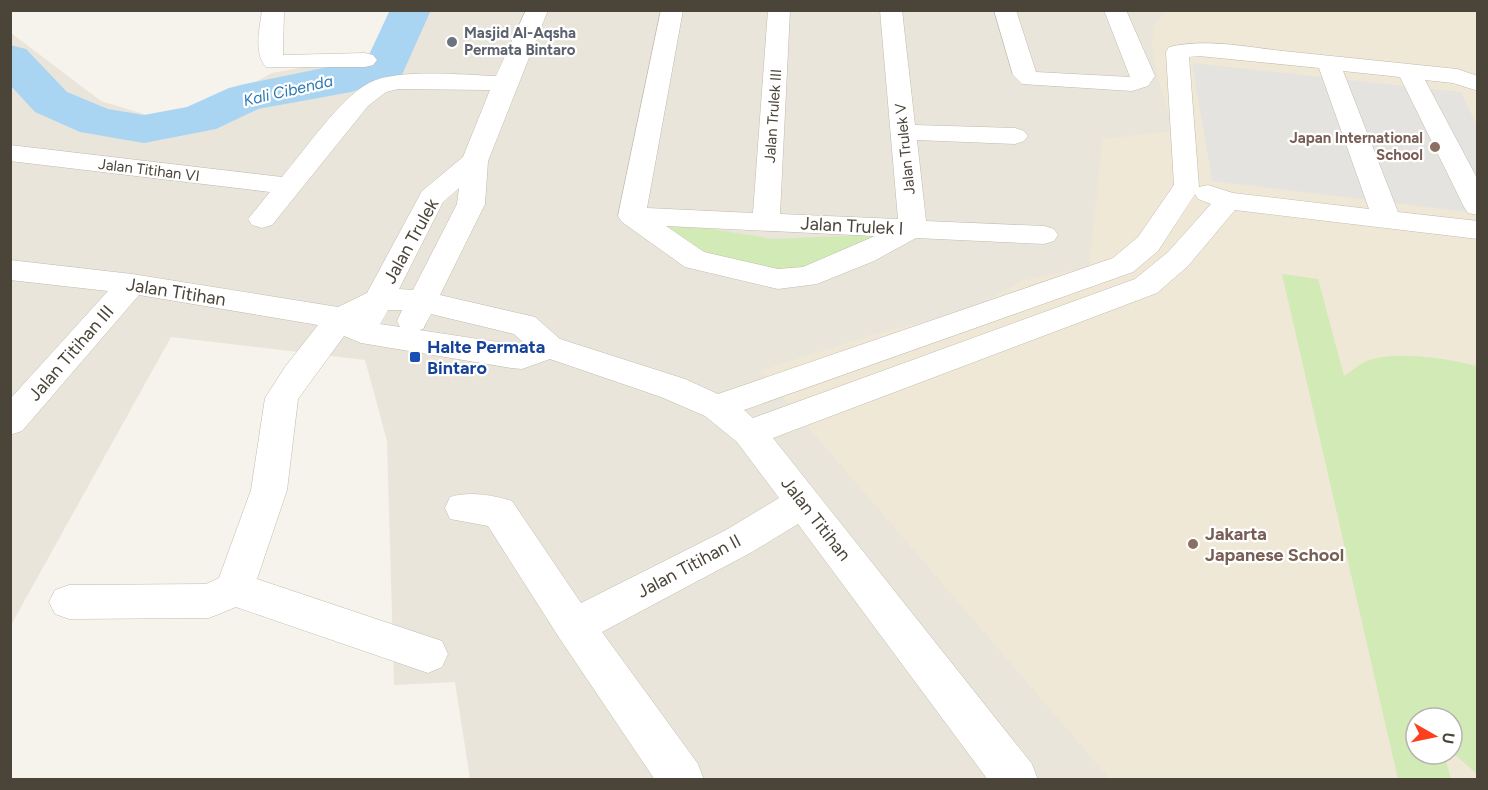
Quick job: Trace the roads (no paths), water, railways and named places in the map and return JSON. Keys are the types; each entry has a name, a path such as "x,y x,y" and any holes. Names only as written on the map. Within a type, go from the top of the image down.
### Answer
{"street":[{"path":"273,10 270,43 274,62 365,60"},
{"name":"Jalan Trulek","path":"404,338 471,204 475,162 505,83 537,10"},
{"path":"632,216 672,10"},
{"name":"Jalan Trulek III","path":"766,222 779,10"},
{"name":"Jalan Trulek V","path":"891,10 913,228"},
{"path":"1005,10 1025,75 1036,81 1132,84 1140,81 1143,76 1115,10"},
{"path":"717,407 1123,265 1148,244 1187,185 1177,52 1199,49 1409,70 1457,76 1478,84"},
{"path":"1328,62 1387,220"},
{"path":"1409,70 1478,207"},
{"path":"262,219 359,101 378,87 398,82 505,83"},
{"path":"903,132 1015,136"},
{"name":"Jalan Titihan VI","path":"10,153 287,186"},
{"name":"Jalan Trulek","path":"234,589 269,490 282,398 296,375 380,299 432,197 475,162"},
{"path":"1187,185 1228,201 1478,230"},
{"path":"748,433 1146,286 1178,259 1228,201"},
{"name":"Jalan Trulek I","path":"632,216 913,228"},
{"name":"Jalan Trulek I","path":"632,216 694,260 778,279 807,277 864,254 913,228"},
{"path":"913,228 1044,235"},
{"path":"1148,244 1178,259"},
{"name":"Jalan Titihan","path":"10,270 132,285 351,325 404,338 522,357 549,347"},
{"name":"Jalan Titihan III","path":"10,422 132,285"},
{"name":"Jalan Titihan","path":"380,299 422,301 524,325 549,347 674,388 717,407 748,433 1016,780"},
{"name":"Jalan Titihan II","path":"574,626 739,541 803,502"},
{"path":"462,508 499,512 574,626 682,780"},
{"path":"69,602 209,602 234,589 428,654"}],"waterway":[{"name":"Kali Cibenda","path":"10,58 51,102 97,122 144,129 199,119 245,98 351,78 385,68 411,10"}],"place":[{"name":"Masjid Al-Aqsha Permata Bintaro","path":"452,42"},
{"name":"Japan International School","path":"1435,147"},
{"name":"Halte Permata Bintaro","path":"415,357"},
{"name":"Jakarta Japanese School","path":"1193,544"}]}
